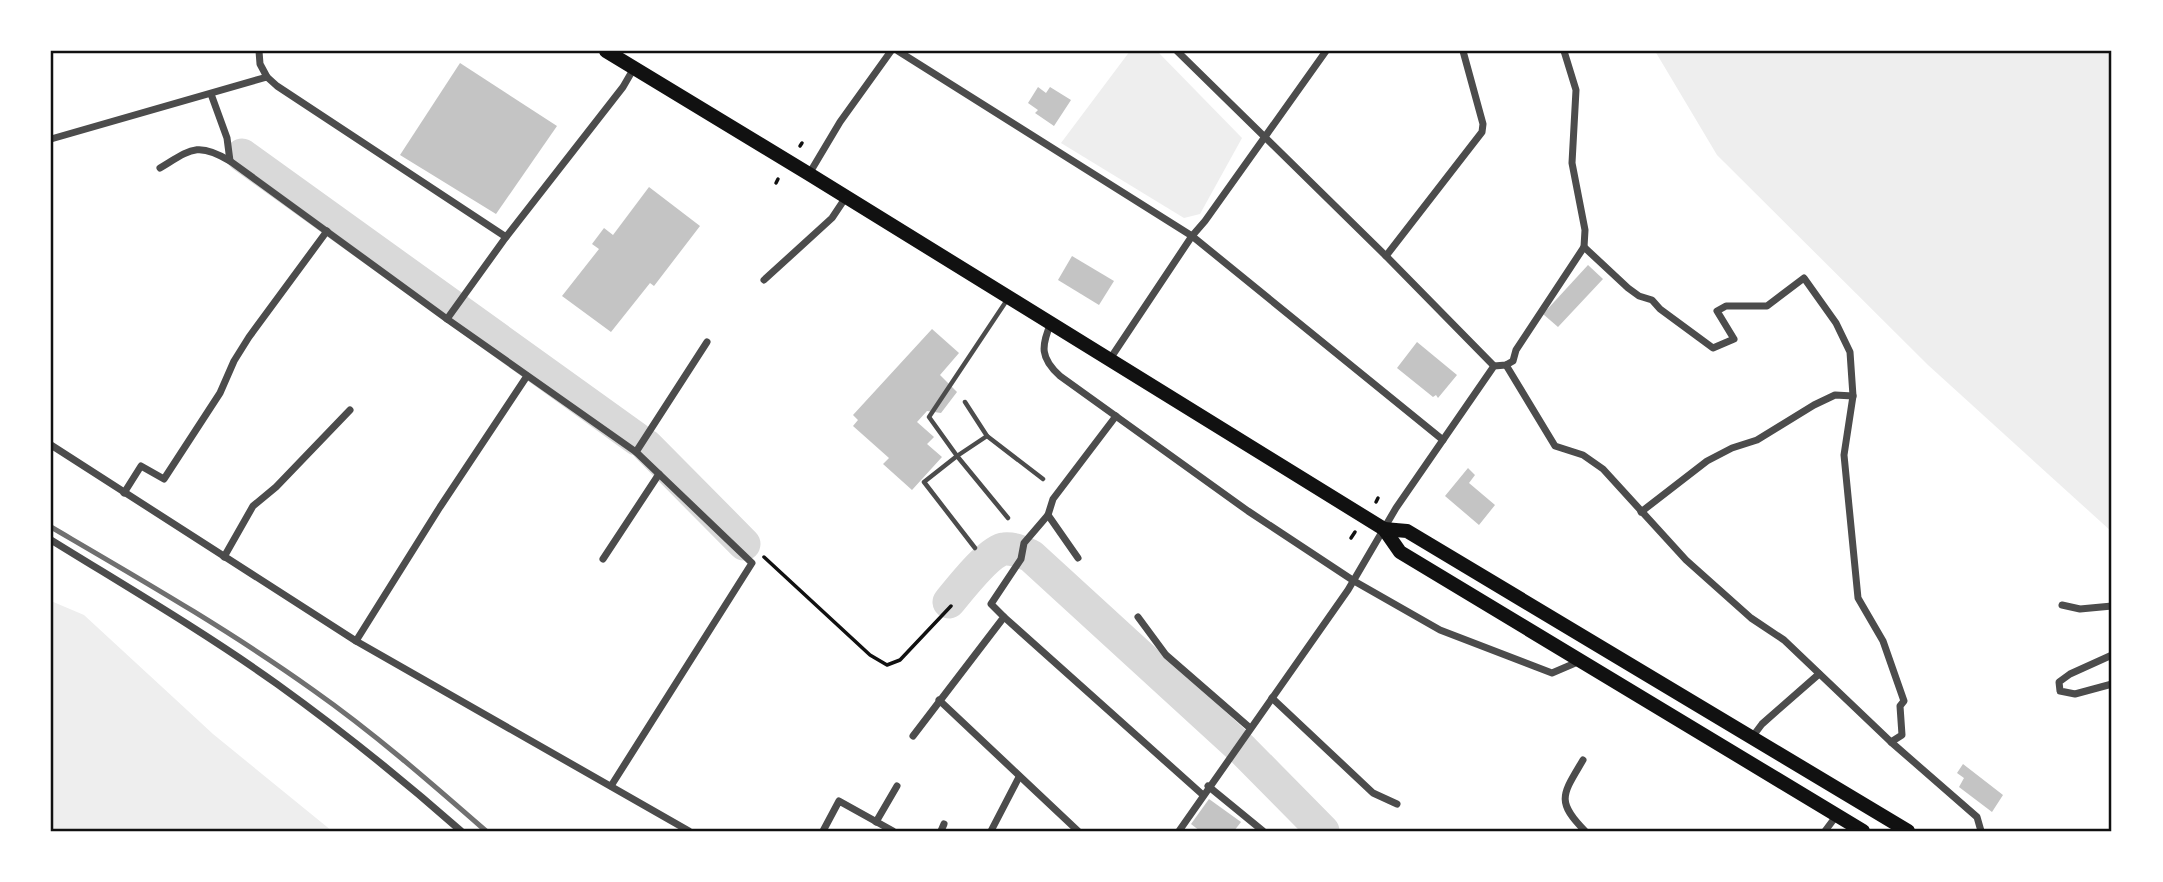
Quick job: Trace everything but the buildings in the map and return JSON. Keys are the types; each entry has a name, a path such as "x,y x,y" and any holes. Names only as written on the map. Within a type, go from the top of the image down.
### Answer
{"highway":[{"path":"606,51 1384,529 1400,552 1863,831"},
{"path":"1384,529 1407,531 1908,831"}],"street":[{"path":"259,51 260,64 267,77 277,86 506,237"},
{"path":"809,174 841,122 891,51"},
{"path":"898,51 1192,236 1443,440"},
{"path":"1177,51 1494,366"},
{"path":"1110,359 1192,236 1326,51"},
{"path":"1386,256 1482,132 1483,124 1463,51"},
{"path":"1494,366 1513,361 1516,350 1584,247 1586,230 1572,163 1576,90 1564,51"},
{"path":"447,319 635,68"},
{"path":"51,139 267,77"},
{"path":"211,94 227,138 230,161"},
{"path":"160,168 190,150 211,150 230,161 636,452 752,563 611,786"},
{"path":"764,280 832,218 846,196"},
{"path":"124,493 141,466 164,479 220,393 234,361 249,337 327,231"},
{"path":"1584,247 1628,288 1639,296 1652,300 1660,309 1713,348 1734,339 1717,311 1726,306 1767,306 1804,278 1836,323 1850,352 1853,396 1844,455 1858,598 1883,640 1904,701 1900,706 1902,735 1891,742"},
{"path":"1051,323 1042,342 1043,350 1054,371 1248,511 1354,581 1440,630 1552,673 1581,660"},
{"path":"636,452 707,342"},
{"path":"1506,365 1555,446 1593,461 1686,560 1751,618 1784,640 1891,742 1977,817 1981,831"},
{"path":"1179,831 1354,581 1384,529 1494,366"},
{"path":"356,642 440,507 527,376"},
{"path":"1642,512 1707,461 1732,448 1757,440 1835,395 1853,396"},
{"path":"224,557 253,506 276,487 349,410"},
{"path":"1116,416 1054,499 1048,515 1024,543 1021,559 991,604 1203,795"},
{"path":"51,446 356,642 689,831"},
{"path":"603,559 659,474"},
{"path":"1048,515 1079,558"},
{"path":"51,541 169,613 275,683 355,742 461,831"},
{"path":"2062,605 2080,609 2112,606"},
{"path":"913,736 1004,617"},
{"path":"1138,617 1166,655 1250,728"},
{"path":"2112,655 2070,674 2059,682 2060,691 2075,694 2112,684"},
{"path":"1753,736 1762,724 1819,674"},
{"path":"1272,698 1373,793 1397,804"},
{"path":"939,700 942,706 1078,831"},
{"path":"1583,760 1566,788 1564,804 1572,818 1585,831"},
{"path":"991,831 1020,778"},
{"path":"876,822 897,786"},
{"path":"1208,786 1263,831"},
{"path":"823,831 839,801 892,831"},
{"path":"1825,831 1837,815"}],"lane":[{"path":"1008,518 929,417 1009,298"},
{"path":"965,402 987,436 1043,479"},
{"path":"975,548 924,482 987,436"}],"path":[{"path":"1351,538 1355,532"},
{"path":"752,563 760,553 870,655 887,665 900,660 951,606"}],"shaded area":[{"path":"1130,51 1157,51 1242,138 1200,214 1184,218 1061,143"},
{"path":"1655,51 2112,51 2112,532 1928,365 1717,155"},
{"path":"51,601 84,615 213,734 332,831 51,831"}],"waterway":[{"path":"242,155 637,439"},
{"path":"647,446 744,544"},
{"path":"949,602 975,571 998,551 1011,549 1031,556 1243,750 1323,831"}],"railway":[{"path":"51,527 217,626 336,706 486,831"}]}
